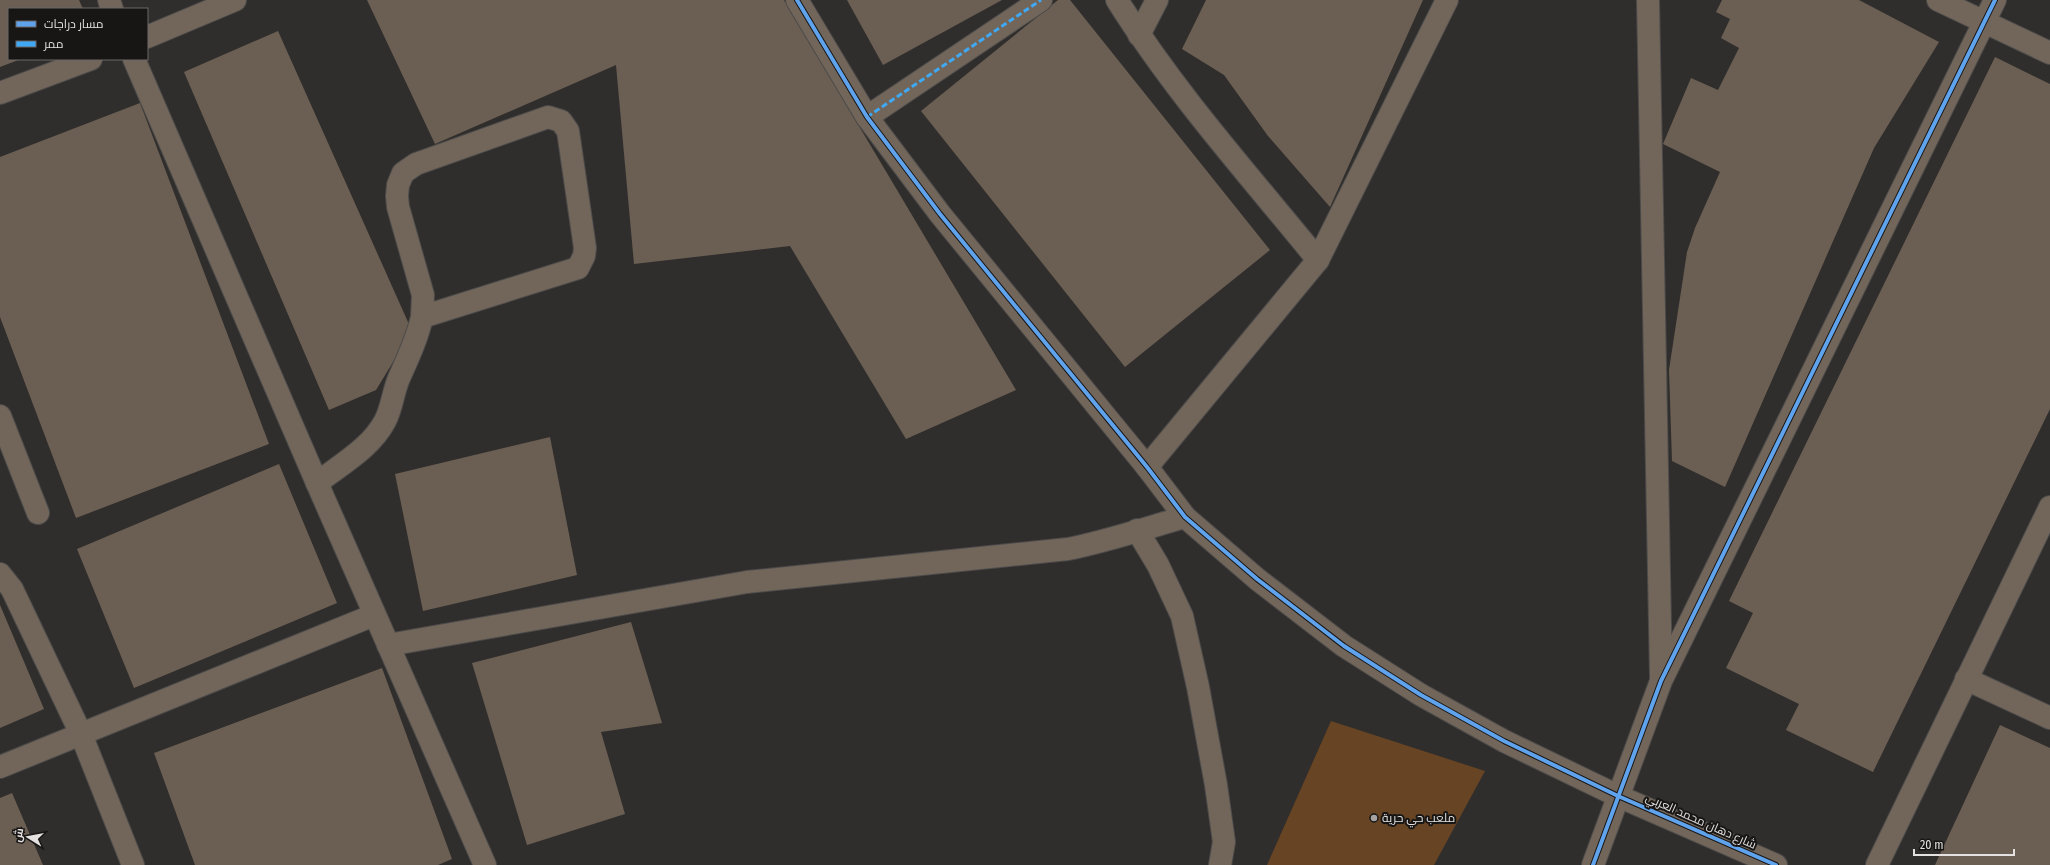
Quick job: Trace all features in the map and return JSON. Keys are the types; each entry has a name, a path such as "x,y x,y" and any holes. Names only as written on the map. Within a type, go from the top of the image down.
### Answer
{"street":[{"path":"148,37 235,0"},
{"name":"شارع دهان محمد العربي","path":"797,0 867,117 940,214 1147,467 1185,517 1257,579 1344,646 1421,695 1497,737 1618,796 1776,865"},
{"path":"867,117 1041,0"},
{"path":"1117,0 1139,35 1169,77 1318,260"},
{"path":"1139,35 1157,0"},
{"path":"1147,467 1318,260 1447,0"},
{"path":"1648,0 1661,681"},
{"path":"1938,0 2050,53"},
{"path":"1593,865 1661,681 1995,0"},
{"path":"0,93 88,60"},
{"path":"134,60 482,864"},
{"path":"317,483 364,446 384,423 390,411 398,380 418,334 422,317 423,295 398,207 398,184 403,173 416,164 548,116 561,121 568,131 585,248 584,256 578,268 422,317"},
{"path":"0,416 38,513"},
{"path":"1877,865 2050,507"},
{"path":"388,645 747,582 1068,549 1114,539 1137,530 1185,517"},
{"path":"1137,530 1158,565 1182,616 1198,687 1216,785 1224,842 1220,865"},
{"path":"0,574 12,589 81,734 134,865"},
{"path":"0,767 374,615"},
{"path":"1966,679 2050,718"}],"shaded area":[{"name":"ملعب حي حرية","path":"1331,721 1485,771 1434,865 1267,865"}],"building":[{"path":"0,0 79,0 83,8 8,8 8,60 18,60 0,67"},
{"path":"367,0 784,0 1016,390 906,439 790,246 634,264 616,65 435,144"},
{"path":"847,0 1002,0 883,65"},
{"path":"1058,0 1070,0 1270,250 1125,367 921,111"},
{"path":"1206,0 1423,0 1330,207 1268,136 1224,75 1182,49"},
{"path":"1722,0 1859,0 1939,42 1874,148 1725,487 1672,461 1669,370 1687,252 1695,228 1720,172 1663,144 1691,78 1718,90 1739,48 1721,38 1730,19 1716,12"},
{"path":"278,31 412,331 376,390 329,410 184,72"},
{"path":"1995,57 2050,84 2050,409 1873,772 1786,730 1799,704 1726,668 1753,613 1729,601"},
{"path":"140,103 269,444 76,518 0,317 0,157"},
{"path":"550,437 577,575 423,611 395,474"},
{"path":"279,464 337,603 134,688 77,549"},
{"path":"0,605 44,709 0,728"},
{"path":"631,622 662,723 601,732 625,814 527,845 472,663"},
{"path":"382,668 452,859 438,865 195,865 154,753"},
{"path":"2000,725 2050,748 2050,865 1935,865"},
{"path":"12,793 43,865 0,865 0,798"}],"marked path":[{"path":"867,117 1041,0"}],"cycle path":[{"path":"797,0 867,117 940,214 1147,467 1185,517 1257,579 1344,646 1421,695 1504,741 1618,796 1776,865"},
{"path":"1593,865 1661,681 1995,0"}],"place":[{"name":"ملعب حي حرية","path":"1374,818"}]}
